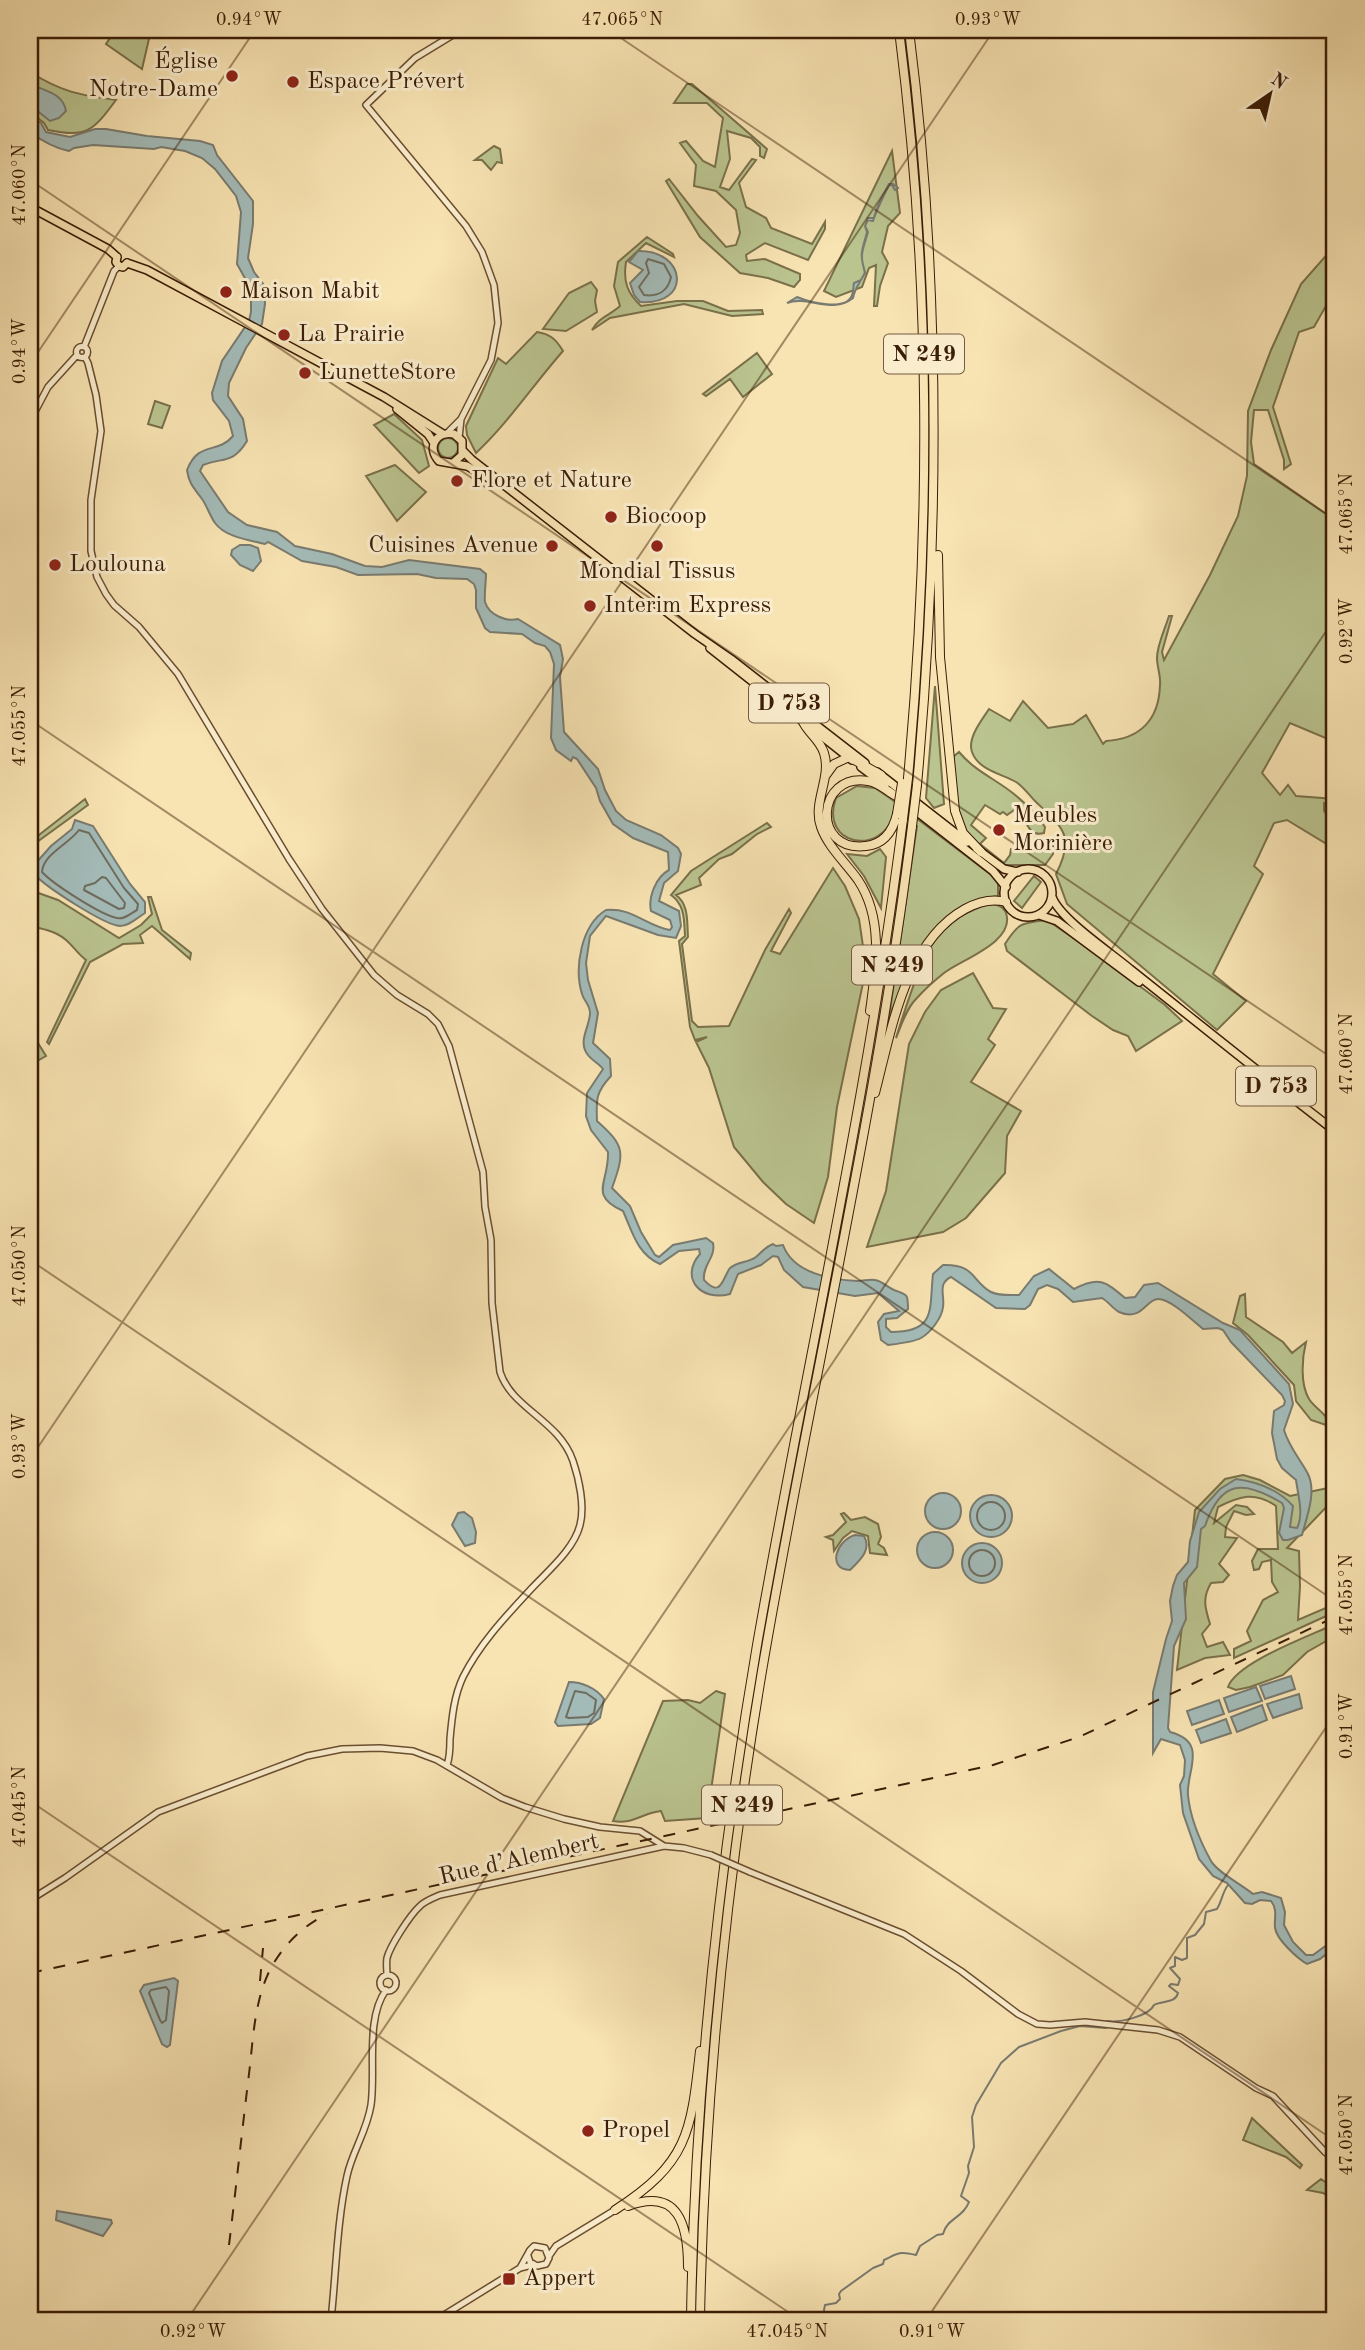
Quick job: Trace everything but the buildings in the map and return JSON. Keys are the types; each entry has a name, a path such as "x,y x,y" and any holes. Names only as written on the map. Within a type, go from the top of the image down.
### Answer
{"highway":[{"name":"N 249","path":"700,2320 710,2093 740,1816 762,1670 832,1297 832,1274 884,958 905,778 910,757 924,541 925,379 915,174 899,30"},
{"name":"N 249","path":"691,2320 707,2025 726,1850 743,1729 823,1295 832,1274 869,1104 897,933 917,785 927,676 934,521 935,409 923,157 909,30"},
{"name":"N 249","path":"934,521 939,530 940,657 955,811 963,833 981,852"},
{"name":"N 249","path":"803,722 821,745 826,762 819,808 821,828 866,894 875,925 877,944 863,1059 865,1066"},
{"path":"825,775 839,760 849,757 881,775"},
{"name":"N 249","path":"896,796 869,781 845,783 835,791 830,800 827,822 838,840 855,847 873,845 885,838 900,817"},
{"name":"N 249","path":"869,1104 874,1098 900,1000 936,932 954,916 979,903 998,900 1006,902"},
{"name":"N 249","path":"615,2210 656,2180 681,2146 692,2113 702,2034 707,2025"},
{"name":"N 249","path":"615,2210 639,2201 656,2202 670,2207 680,2217 686,2232 688,2295 692,2302"}],"main road":[{"path":"30,207 117,257 125,256 127,263"},
{"path":"117,257 118,266 125,266 127,263"},
{"path":"127,263 147,270 391,401 445,433 459,438 463,451 460,458 453,463 444,463 433,453 434,443 445,433"},
{"path":"371,391 423,429 434,443"},
{"name":"D 753","path":"463,451 695,634 981,852 1004,869 1018,872"},
{"name":"D 753","path":"453,463 467,466 516,495"},
{"name":"D 753","path":"695,634 727,663 993,871 1006,887"},
{"path":"727,663 732,663 778,695"},
{"path":"1031,870 1043,875 1050,885 1052,897 1039,915 1029,917 1017,914 1006,902 1006,887 1018,872 1031,870"},
{"name":"D 753","path":"1052,897 1064,915 1182,1012 1335,1131"},
{"name":"D 753","path":"1039,915 1057,921 1182,1012"}],"street":[{"path":"445,433 461,419 493,352 498,314 494,285 482,252 467,226 366,105 415,58 461,30"},
{"path":"84,347 118,266"},
{"path":"30,421 48,387 77,355 78,349 84,347"},
{"path":"84,347 96,395 101,431 91,500 91,551 97,578 114,605 139,627 178,674 322,909 374,975 397,995 428,1014 443,1032 458,1076 483,1172 492,1254 492,1303 503,1382 563,1440 578,1475 581,1514 575,1537 491,1634 466,1672 453,1710 447,1765"},
{"path":"77,355 85,357"},
{"path":"459,438 461,419"},
{"path":"30,1900 158,1812 307,1756 342,1749 396,1748 426,1755 502,1798 525,1807 588,1825 640,1831 664,1846 712,1856 904,1934 961,1970 1018,2014 1037,2024 1086,2022 1158,2030 1180,2038 1256,2088 1273,2096 1335,2160"},
{"name":"Rue d’Alembert","path":"387,1975 387,1959 391,1949 411,1916 429,1899 664,1846"},
{"path":"387,1975 394,1978 396,1985 391,1990 386,1990 382,1988 381,1981 387,1975"},
{"path":"331,2320 345,2185 370,2111 376,2009 386,1990"},
{"path":"520,2269 534,2246 556,2246 615,2210"},
{"path":"436,2320 520,2269 532,2265 543,2266 556,2246"},
{"path":"545,2248 549,2256"},
{"path":"528,2256 532,2265"}],"green space":[{"path":"108,30 151,30 142,69 106,44 112,35"},
{"path":"30,72 71,92 116,100 88,130 72,133 48,130 44,123 30,112"},
{"path":"687,84 692,84 767,149 764,158 760,156 760,147 751,138 727,131 730,159 720,187 729,190 752,159 756,160 739,183 746,207 766,218 771,228 812,244 825,222 825,229 808,260 765,243 746,255 747,261 765,259 800,274 800,280 794,287 768,278 740,273 700,237 666,181 669,179 726,247 736,245 740,233 736,210 716,191 694,186 696,165 680,143 686,141 703,161 715,167 723,118 707,103 674,103"},
{"path":"494,146 500,149 502,163 497,162 491,170 482,160 475,160"},
{"path":"892,151 900,213 888,226 882,252 888,263 877,306 874,306 876,265 869,268 862,287 836,297 824,291"},
{"path":"647,237 674,257 646,243 626,262 627,286 641,306 703,301 728,311 762,310 763,314 732,316 684,304 610,318 592,330 601,319 620,306 614,286 618,262"},
{"path":"1331,250 1335,253 1335,290 1314,327 1299,332 1273,407 1291,464 1284,469 1284,460 1268,410 1254,410 1251,442 1254,464 1335,520 1335,742 1290,723 1262,773 1280,795 1288,785 1296,796 1335,799 1335,820 1329,814 1328,803 1324,803 1324,811 1335,831 1330,846 1287,820 1274,823 1254,866 1263,874 1213,974 1246,1001 1217,1030 1067,904 1056,874 1065,850 1065,841 1059,825 1019,784 979,763 971,747 976,729 989,709 1010,721 1023,701 1048,728 1073,724 1086,715 1103,744 1138,732 1151,718 1159,697 1157,653 1169,616 1172,616 1162,652 1164,660 1238,516 1247,476 1248,411 1271,350 1301,284"},
{"path":"591,282 597,290 597,312 566,331 543,329 569,293"},
{"path":"537,332 552,338 563,351 476,453 467,435 466,426 498,358 506,364"},
{"path":"757,353 772,374 743,397 730,379 706,396 703,394"},
{"path":"155,401 170,406 162,428 148,424"},
{"path":"394,414 422,440 429,466 419,473 374,425"},
{"path":"444,438 452,438 458,448 452,458 444,458 438,452 438,444"},
{"path":"395,465 426,492 397,521 366,476"},
{"path":"935,686 944,804 934,808 926,798"},
{"path":"959,752 972,765 1007,788 1045,827 1044,833 1038,834 1030,830 1017,808 1007,815 985,805 971,825 986,838 980,844 1004,863 1011,849 1048,840 1053,844 1053,854 1045,865 1003,865 969,836 961,825 958,812 953,757"},
{"path":"857,786 875,788 998,880 998,896 975,901 956,911 927,939 906,976 889,1017 917,826 895,813 888,827 877,836 854,840 844,835 836,826 833,814 836,798"},
{"path":"85,799 88,805 30,847 30,842"},
{"path":"767,823 771,827 757,834 732,854 719,859 699,878 701,885 676,895 683,903 686,914 688,937 682,944 692,1021 698,1027 729,1026 765,950 789,909 791,913 771,951 780,954 833,868 845,886 859,919 864,953 863,983 837,1107 828,1177 814,1223 786,1204 763,1182 734,1147 709,1068 696,1042 707,1037 695,1040 690,1027 679,941 685,936 684,919 679,903 671,895 691,871"},
{"path":"880,849 886,857 881,908 864,876 847,854 867,856"},
{"path":"1034,876 1041,882 1022,908 1014,901"},
{"path":"30,890 58,900 119,938 141,925 152,914 148,897 151,897 162,930 191,953 190,959 152,926 140,935 143,943 123,944 90,962 49,1044 47,1042 86,960 62,937 30,926"},
{"path":"987,904 998,905 1005,910 1007,923 1003,933 985,949 944,973 922,992 909,1008 896,1038 916,980 936,938 954,920"},
{"path":"1047,920 1165,1005 1182,1021 1136,1051 1128,1036 1092,1016 1007,951 1005,944 1014,931 1026,923"},
{"path":"973,973 993,1008 1006,1009 988,1039 995,1045 971,1082 1021,1111 1007,1136 1005,1173 966,1218 943,1232 867,1247 886,1191 909,1044 925,1012 941,990"},
{"path":"30,1030 46,1056 30,1065 30,1059 38,1051 30,1036"},
{"path":"1245,1294 1246,1317 1283,1342 1292,1353 1306,1342 1304,1386 1309,1399 1324,1414 1329,1426 1311,1420 1296,1401 1294,1385 1248,1335 1233,1323 1240,1296"},
{"path":"1243,1475 1260,1480 1290,1496 1333,1487 1335,1498 1287,1548 1299,1551 1298,1620 1335,1604 1335,1612 1234,1658 1234,1649 1251,1641 1247,1631 1263,1600 1278,1592 1272,1582 1271,1560 1262,1562 1259,1569 1254,1570 1252,1561 1258,1549 1278,1549 1276,1506 1254,1497 1233,1500 1218,1507 1214,1523 1236,1505 1247,1507 1254,1514 1246,1515 1234,1511 1226,1527 1225,1537 1237,1538 1219,1564 1229,1575 1223,1582 1211,1583 1208,1588 1205,1603 1210,1624 1202,1634 1207,1647 1223,1642 1230,1655 1205,1658 1177,1670 1195,1510 1225,1479"},
{"path":"844,1513 851,1520 865,1517 878,1524 881,1537 878,1544 884,1548 887,1555 870,1553 868,1536 852,1531 834,1551 833,1540 826,1537 833,1535 846,1522 841,1514"},
{"path":"1335,1624 1335,1636 1307,1652 1283,1675 1250,1687 1236,1690 1228,1687 1245,1668 1259,1659"},
{"path":"716,1691 725,1694 707,1818 665,1821 661,1811 632,1820 613,1821 663,1701 688,1700 700,1703"},
{"path":"1252,2118 1302,2165 1300,2168 1286,2157 1243,2140"},
{"path":"1321,2179 1335,2189 1335,2201 1323,2193 1307,2190"}],"water":[{"path":"30,84 57,96 66,111 59,118 50,121 30,105"},
{"path":"30,116 41,123 46,132 70,137 95,129 106,129 213,145 217,155 253,201 248,258 264,285 265,304 262,324 246,348 229,383 228,396 243,419 247,441 232,457 203,465 200,471 228,512 247,525 277,532 295,546 332,554 365,566 382,567 409,560 480,569 486,574 485,602 490,611 503,618 518,619 560,645 563,659 560,677 564,732 598,769 616,811 626,820 661,835 678,848 681,854 678,871 664,883 659,901 679,911 681,926 676,938 658,935 606,916 590,936 586,963 598,1013 593,1043 610,1059 611,1076 600,1091 597,1121 613,1137 620,1150 619,1166 612,1188 630,1206 655,1255 659,1257 673,1245 706,1238 713,1243 713,1248 704,1280 716,1288 733,1266 753,1259 773,1244 783,1245 795,1262 814,1273 847,1280 878,1281 906,1295 908,1309 897,1318 886,1319 886,1327 891,1332 906,1331 923,1323 930,1308 933,1274 943,1265 962,1267 985,1288 1001,1295 1019,1295 1034,1276 1049,1269 1074,1289 1101,1282 1125,1298 1135,1297 1144,1285 1158,1283 1223,1323 1240,1330 1289,1384 1293,1404 1284,1430 1308,1474 1311,1489 1302,1535 1283,1540 1279,1533 1284,1508 1282,1503 1268,1495 1256,1490 1235,1488 1218,1499 1201,1529 1197,1567 1184,1583 1186,1619 1174,1646 1168,1728 1189,1743 1192,1750 1189,1803 1196,1829 1211,1861 1224,1874 1253,1894 1262,1892 1281,1898 1285,1912 1284,1925 1293,1942 1306,1955 1313,1955 1335,1939 1335,1947 1320,1959 1307,1964 1283,1943 1275,1928 1275,1911 1271,1901 1245,1903 1227,1883 1213,1876 1199,1859 1183,1813 1180,1785 1184,1776 1185,1760 1180,1745 1161,1739 1153,1753 1153,1692 1172,1621 1170,1601 1177,1575 1188,1562 1190,1541 1199,1512 1220,1489 1236,1479 1260,1484 1281,1495 1293,1506 1290,1527 1297,1528 1299,1523 1300,1505 1296,1480 1282,1468 1277,1459 1272,1433 1274,1411 1284,1405 1282,1395 1231,1342 1223,1330 1203,1329 1175,1306 1163,1300 1154,1300 1138,1312 1127,1314 1117,1311 1102,1298 1073,1302 1058,1289 1047,1285 1038,1289 1025,1309 996,1308 951,1277 944,1283 942,1311 932,1329 918,1339 888,1345 881,1340 878,1322 884,1314 899,1311 878,1293 855,1296 803,1287 784,1270 778,1257 773,1256 761,1265 738,1274 730,1294 720,1296 702,1291 696,1286 692,1272 700,1254 699,1249 679,1251 660,1264 646,1254 636,1241 623,1211 612,1205 603,1193 608,1152 591,1130 586,1116 587,1093 603,1069 585,1050 584,1036 590,1013 582,994 579,960 585,936 597,917 606,910 623,911 670,930 670,920 651,911 650,906 657,882 669,870 668,852 633,838 613,824 596,788 577,759 573,757 571,761 556,750 551,738 554,664 550,652 545,646 522,634 490,632 485,628 476,608 474,584 467,579 417,574 358,575 336,567 302,561 268,542 265,544 231,535 219,528 191,482 187,470 197,455 227,442 233,436 229,421 213,400 212,393 222,361 249,321 251,312 251,289 237,264 241,212 236,196 215,169 202,158 185,151 161,147 154,149 93,145 69,151 48,144 30,132"},
{"path":"889,184 893,184 898,188 895,190 889,185 873,221 868,220 865,226 868,218 874,218"},
{"path":"638,251 654,253 666,259 674,268 677,278 669,296 657,301 640,302 634,295 630,283 643,270 629,262"},
{"path":"861,280 853,298 845,303 828,305 795,301 787,303 797,297 827,304 843,303 852,295 854,283"},
{"path":"240,545 258,548 261,561 253,571 240,565 231,555 232,550"},
{"path":"75,820 93,826 130,884 145,902 145,913 130,923 120,926 89,913 34,874 35,864 72,829"},
{"path":"943,1493 955,1499 961,1511 955,1523 943,1529 931,1523 925,1511 931,1499"},
{"path":"991,1495 1006,1501 1012,1516 1006,1531 991,1537 976,1531 970,1516 976,1501"},
{"path":"464,1512 472,1518 476,1532 475,1543 465,1546 452,1525 458,1513"},
{"path":"935,1532 948,1537 953,1550 948,1563 935,1568 922,1563 917,1550 922,1537"},
{"path":"855,1535 864,1536 867,1546 861,1559 850,1570 838,1565 836,1560 843,1542"},
{"path":"982,1543 990,1544 996,1549 1001,1555 1001,1571 996,1577 990,1582 982,1583 974,1582 968,1577 963,1571 962,1563 963,1555 968,1549 974,1544"},
{"path":"1291,1676 1295,1689 1265,1699 1260,1686"},
{"path":"569,1682 588,1686 601,1695 604,1699 600,1718 591,1724 558,1726 555,1722"},
{"path":"1256,1687 1262,1701 1229,1712 1224,1698"},
{"path":"1299,1694 1302,1708 1273,1718 1267,1704"},
{"path":"1219,1700 1224,1714 1192,1725 1187,1711"},
{"path":"1262,1705 1267,1720 1237,1732 1231,1717"},
{"path":"1226,1719 1231,1733 1201,1743 1196,1730"},
{"path":"174,1978 178,1981 170,2045 167,2047 162,2044 140,1991 144,1985"},
{"path":"57,2211 111,2220 112,2223 103,2236 56,2220"}],"waterway":[{"path":"1107,2021 1134,2018 1154,2005 1176,1996 1178,1993 1169,1986 1178,1985 1180,1979 1170,1968 1175,1966 1175,1957 1182,1960 1187,1958 1187,1938 1195,1935 1204,1924 1206,1912 1217,1909 1228,1885"},
{"path":"822,2320 825,2305 836,2303 840,2299 841,2291 883,2264 884,2260 902,2253 916,2255 920,2246 943,2234 948,2224 963,2212 969,2202 961,2196 974,2147 972,2117 976,2105 1001,2063 1019,2047 1061,2031 1080,2026 1106,2028"}],"railway":[{"path":"30,1973 993,1765 1079,1737 1335,1617"},
{"path":"229,2245 253,2036 263,1986 285,1947 309,1925 327,1914"},
{"path":"260,1981 263,1948"}],"place":[{"name":"Église Notre-Dame","path":"232,76"},
{"name":"Espace Prévert","path":"293,82"},
{"name":"Maison Mabit","path":"226,292"},
{"name":"La Prairie","path":"284,335"},
{"name":"LunetteStore","path":"305,373"},
{"name":"Flore et Nature","path":"457,481"},
{"name":"Biocoop","path":"611,517"},
{"name":"Cuisines Avenue","path":"552,546"},
{"name":"Mondial Tissus","path":"657,546"},
{"name":"Loulouna","path":"55,565"},
{"name":"Interim Express","path":"590,606"},
{"name":"Meubles Morinière","path":"999,830"},
{"name":"Propel","path":"588,2131"},
{"name":"Appert","path":"509,2279"}]}
